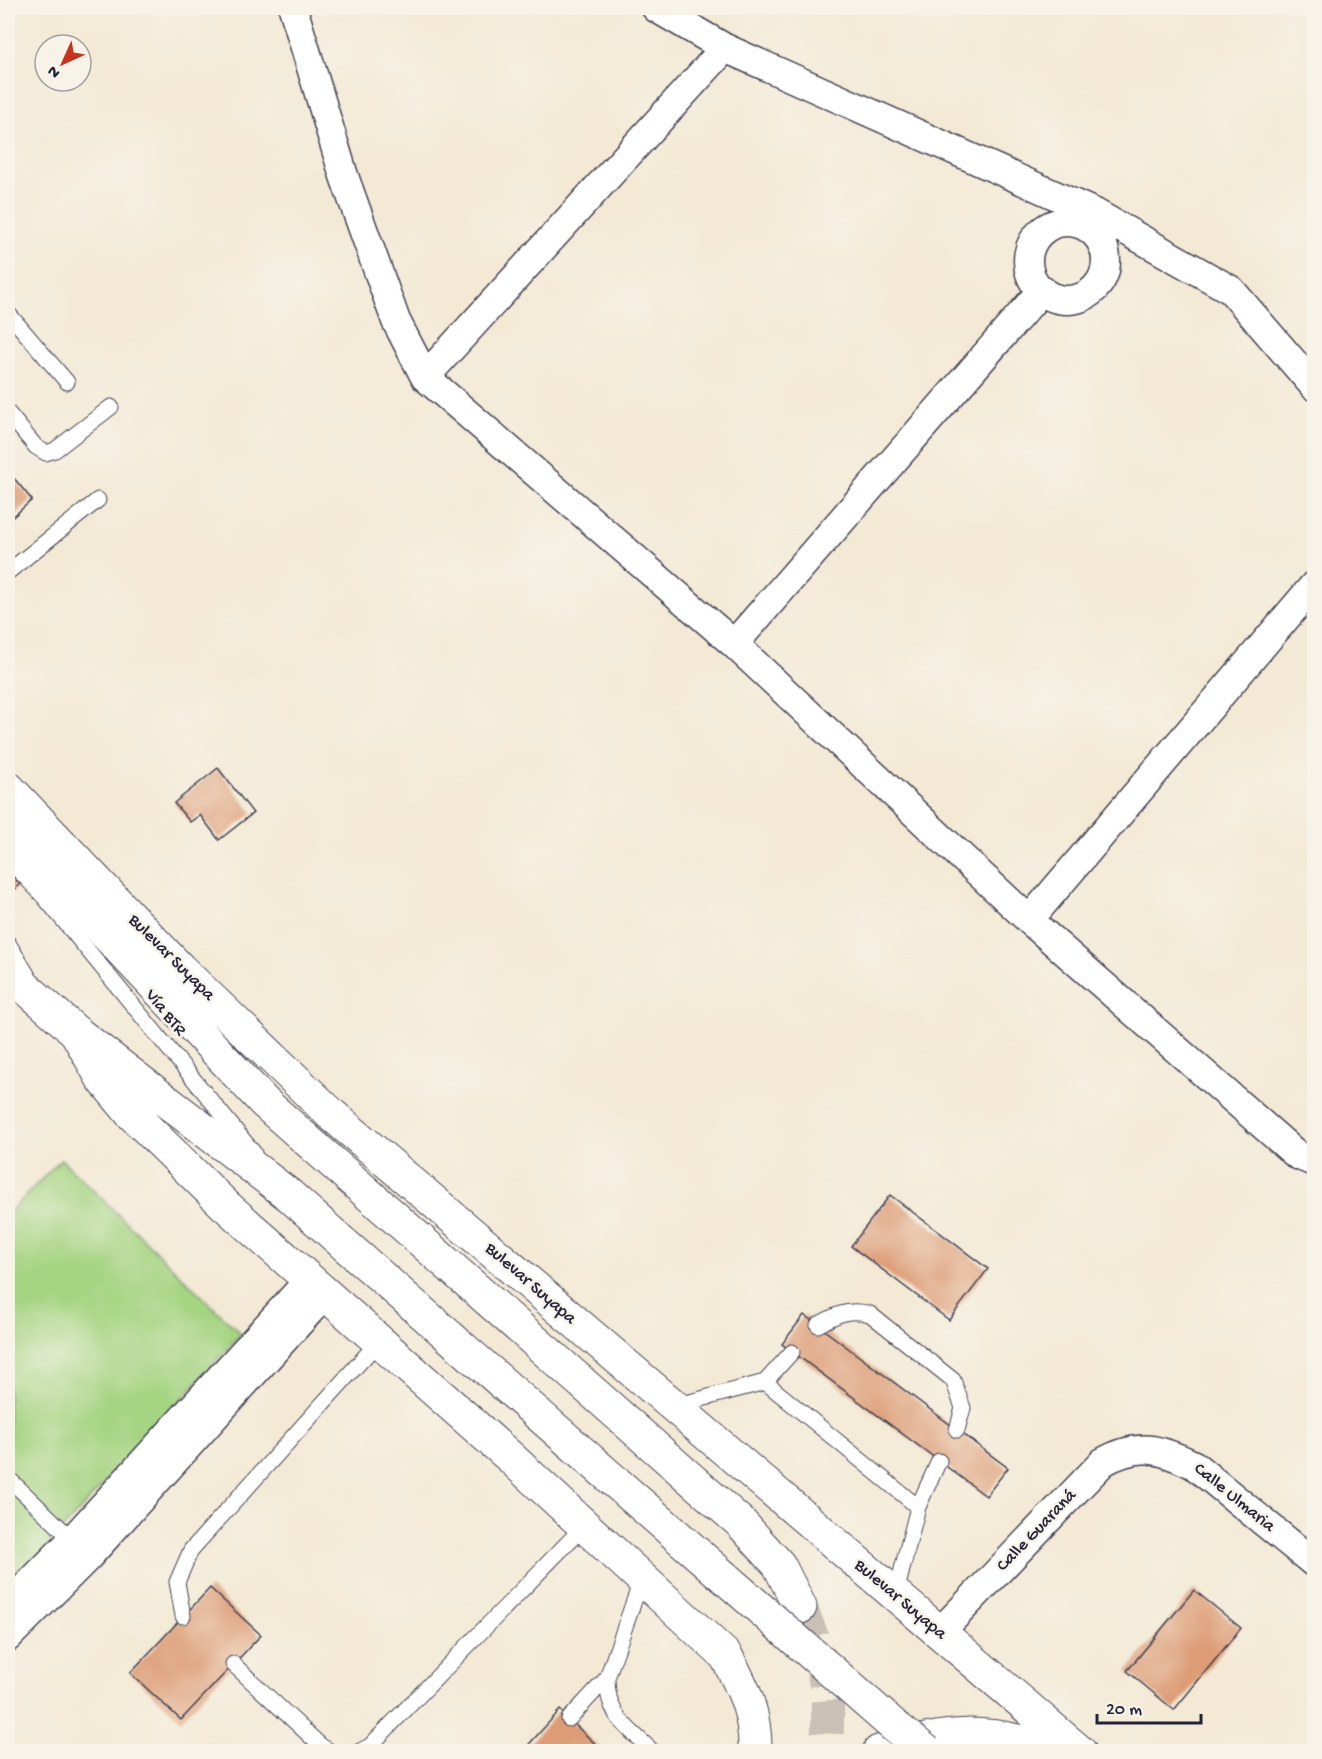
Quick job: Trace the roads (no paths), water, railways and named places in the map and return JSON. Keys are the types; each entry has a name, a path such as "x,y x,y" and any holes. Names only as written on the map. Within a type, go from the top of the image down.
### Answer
{"main road":[{"name":"Bulevar Suyapa","path":"8,788 180,969 331,1113 1080,1752"},
{"path":"8,830 265,1103 741,1523 779,1565 800,1607"},
{"path":"8,972 76,1032 289,1195 884,1717 927,1752"},
{"path":"76,1032 102,1078 131,1113 225,1206 318,1286 726,1656 743,1688 756,1725 755,1752"},
{"path":"879,1751 914,1740 949,1734 996,1735 1055,1752"}],"street":[{"path":"294,8 356,210 396,321 425,377 734,644 1029,920 1297,1155 1314,1162"},
{"path":"656,8 725,48 1091,220 1231,290 1314,386"},
{"path":"425,377 725,48"},
{"path":"1091,220 1104,247 1104,272 1099,284 1090,293 1065,300 1053,297 1042,290 1029,268 1028,256 1032,243 1040,233 1062,222 1075,223 1091,220"},
{"path":"734,644 1042,290"},
{"path":"1029,920 1314,585"},
{"path":"8,1637 80,1548 318,1286"},
{"name":"Calle Ulmaria","path":"1146,1448 1172,1454 1194,1465 1314,1563"},
{"name":"Calle Guaraná","path":"939,1633 1103,1462 1123,1451 1146,1448"},
{"path":"8,1605 80,1548"}],"lane":[{"path":"8,313 67,382"},
{"path":"8,413 36,447 46,453 55,450 111,407"},
{"path":"8,572 98,500"},
{"name":"Vía BTR","path":"8,859 53,908 289,1195"},
{"path":"8,943 44,1004"},
{"path":"818,1325 837,1314 857,1311 870,1314 953,1380 963,1408 957,1430"},
{"path":"183,1616 177,1582 191,1550 379,1341"},
{"path":"673,1407 765,1382 792,1352"},
{"path":"765,1382 918,1507"},
{"path":"896,1596 918,1507 939,1461"},
{"path":"10,1486 80,1548"},
{"path":"358,1752 370,1746 584,1526"},
{"path":"642,1578 607,1678 607,1695 612,1711 652,1752"},
{"path":"233,1664 321,1746 331,1752"},
{"path":"569,1719 607,1678"}],"tunnel":[{"path":"800,1607 821,1661 827,1693 826,1752"}]}
